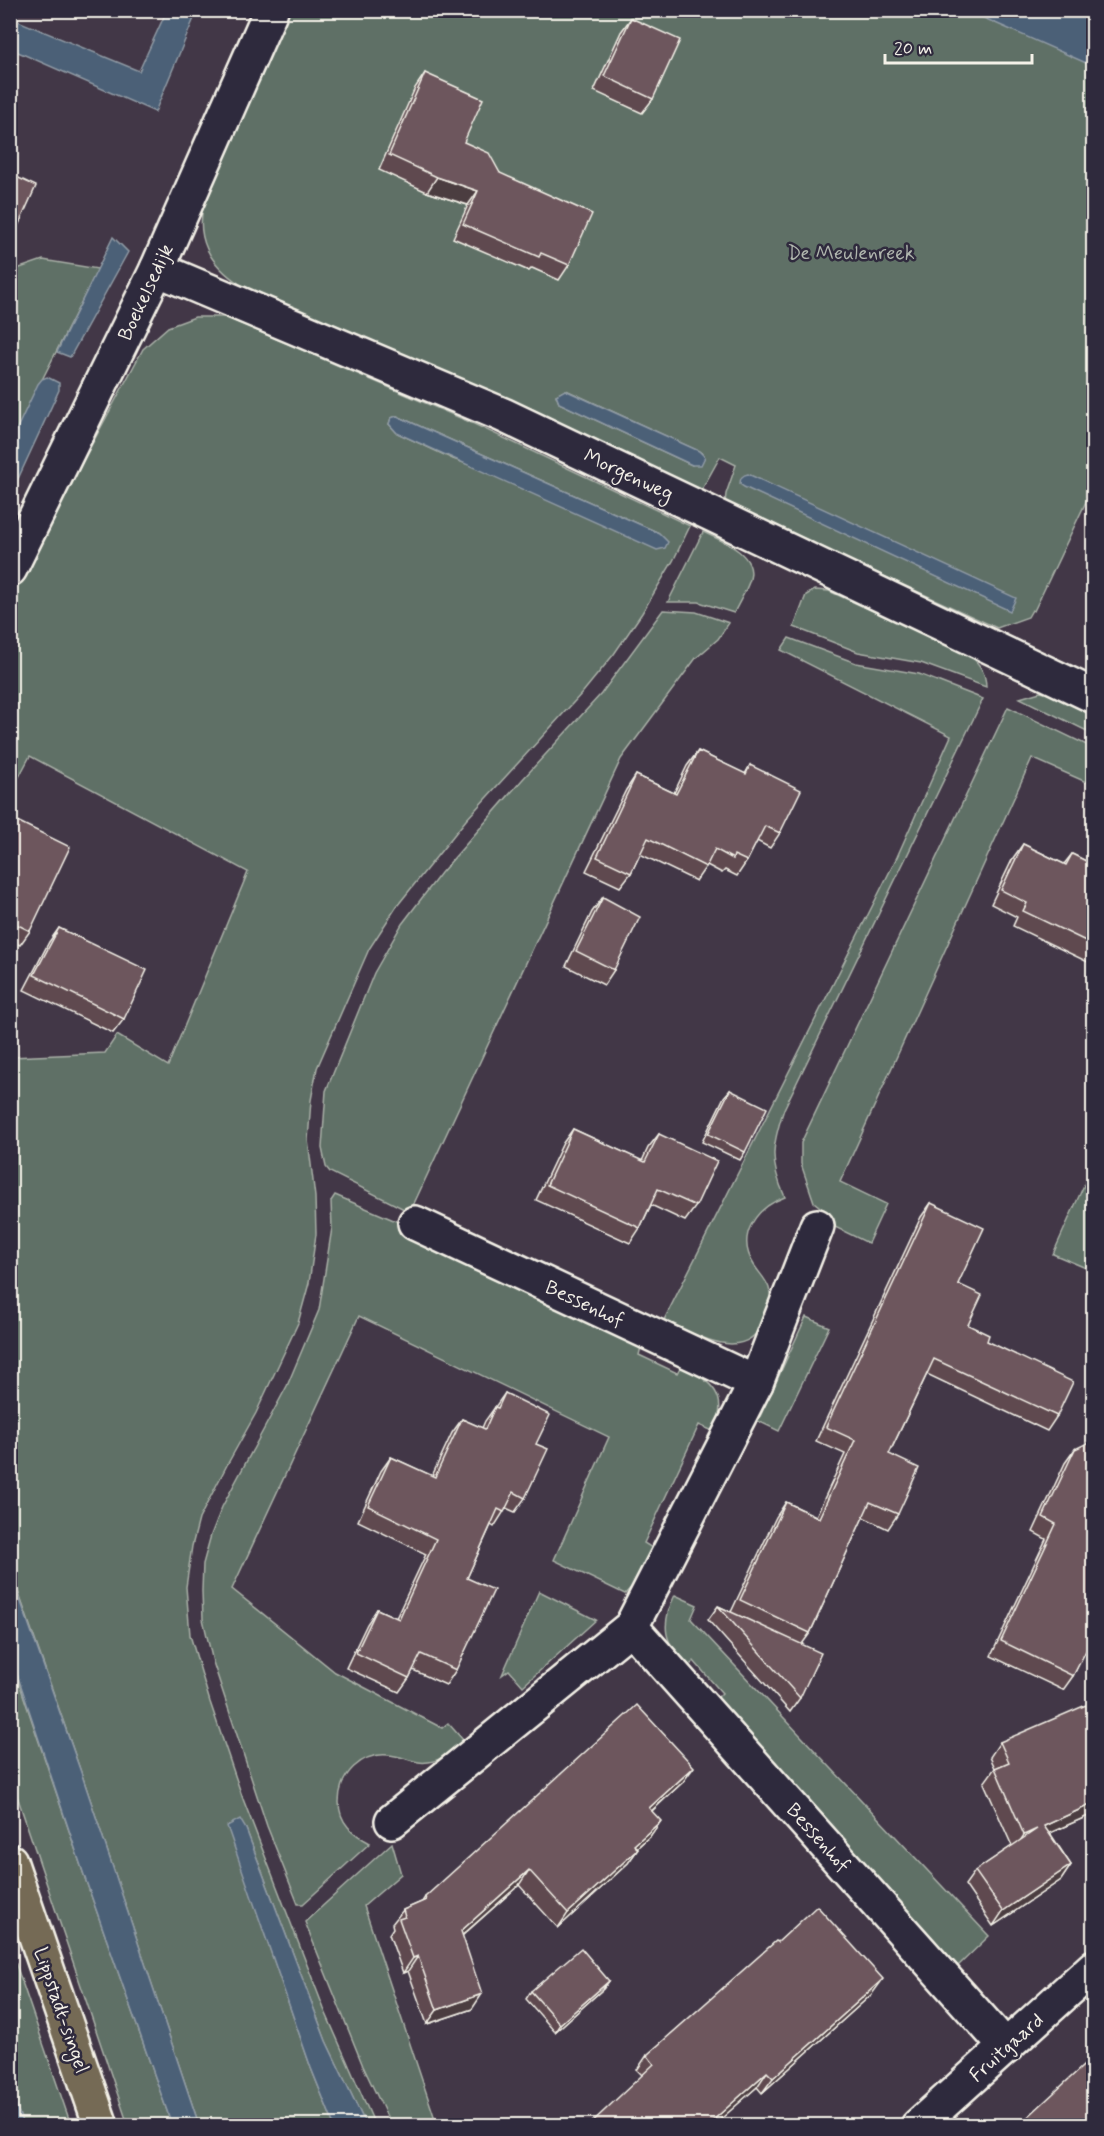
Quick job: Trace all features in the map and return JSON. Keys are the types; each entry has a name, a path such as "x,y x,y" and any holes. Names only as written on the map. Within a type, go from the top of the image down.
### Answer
{"main road":[{"name":"Lippstadt-singel","path":"10,1861 101,2126"}],"street":[{"name":"Boekelsedijk","path":"10,569 157,268 271,10"},
{"name":"Morgenweg","path":"157,268 503,415 1094,696"},
{"name":"Bessenhof","path":"415,1223 756,1383"},
{"path":"392,1821 632,1627 756,1383 817,1226"},
{"name":"Bessenhof","path":"632,1627 1006,2047"},
{"name":"Fruitgaard","path":"918,2126 1094,1967"}],"green space":[{"name":"De Meulenreek","path":"286,11 1093,11 1093,487 1034,611 1032,610 1028,617 997,628 725,503 736,465 720,457 701,491 241,285 220,268 207,249 201,227 204,201","holes":["566,390 702,453 692,465 559,403 556,395"]},
{"path":"43,260 98,269 11,441 11,271"},
{"path":"195,317 225,317 472,423 690,526 673,561 614,654 583,692 466,820 397,906 369,949 317,1068 311,1100 308,1140 315,1197 316,1234 309,1283 298,1323 256,1413 199,1519 192,1546 186,1587 190,1635 210,1702 243,1799 324,2009 375,2125 366,2125 326,2041 246,1829 228,1827 311,2068 334,2125 199,2125 11,1571 11,1057 105,1053 117,1035 168,1066 248,872 30,756 11,792 11,595 143,349 168,327","holes":["397,416 659,533 453,459 397,433 389,424 391,418"]},
{"path":"703,532 736,549 748,562 751,570 750,579 734,613 699,602 668,602"},
{"path":"815,590 829,591 966,653 980,667 985,676 986,687 921,663 858,652 794,627 806,595"},
{"path":"663,610 696,612 729,623 718,639 696,658 621,759 410,1212 330,1172 326,1167 322,1148 326,1091 374,973 402,924 441,873 601,694"},
{"path":"789,638 856,663 919,674 983,699 784,1109 775,1143 774,1163 785,1197 758,1215 748,1233 747,1243 754,1265 769,1288 770,1304 756,1334 745,1341 733,1344 705,1338 664,1320 897,857 951,736 781,650"},
{"path":"1040,692 1051,694 1093,713 1093,734 1020,698"},
{"path":"1008,707 1093,748 1093,785 1032,758 840,1182 886,1204 868,1243 835,1227 825,1211 814,1202 801,1164 801,1143"},
{"path":"1093,1165 1093,1271 1053,1254"},
{"path":"335,1195 403,1224 400,1234 641,1347 639,1355 677,1373 681,1366 692,1371 715,1391 720,1408 713,1431 699,1425 644,1543 657,1551 645,1572 625,1594 554,1560 609,1437 359,1316 232,1589 335,1672 442,1728 448,1723 463,1740 446,1755 434,1761 415,1762 395,1756 379,1755 369,1757 354,1767 347,1774 340,1792 341,1816 348,1827 370,1843 303,1904 298,1904 267,1826 213,1662 203,1619 203,1564 222,1507 287,1386 319,1310 332,1228 331,1201"},
{"path":"806,1317 829,1327 779,1431 758,1421"},
{"path":"539,1591 596,1620 523,1686 509,1670 502,1675"},
{"path":"675,1595 697,1605 691,1619 989,1936 958,1966 716,1699 722,1693 694,1661 688,1667 680,1659 669,1642 666,1625"},
{"path":"10,1656 172,2125 128,2125 11,1778"},
{"path":"392,1843 401,1874 364,1906 437,2125 391,2125 363,2066 305,1922"},
{"path":"10,1947 71,2125 23,2125 11,2090"}],"water":[{"path":"167,10 197,11 155,112 11,49 11,18 139,71"},
{"path":"968,11 1093,11 1093,66"},
{"path":"113,237 128,252 70,357 57,352"},
{"path":"47,377 59,383 59,390 11,494 11,441 38,384"},
{"path":"565,390 699,451 705,457 701,465 692,465 559,403 556,395"},
{"path":"397,416 659,533 668,542 665,548 657,550 397,433 389,424 391,418"},
{"path":"748,474 1016,598 1010,611 744,487 740,484 740,480"},
{"path":"10,1571 83,1778 199,2125 172,2125 86,1881 11,1656"},
{"path":"240,1819 246,1829 326,2041 366,2125 334,2125 311,2068 227,1826"},
{"path":"11,2090 23,2125 11,2125"}],"building":[{"path":"631,18 680,40 653,99 604,76"},
{"path":"425,73 483,99 464,142 489,153 500,173 592,214 569,265 541,253 539,257 463,224 478,191 437,177 389,155"},
{"path":"10,174 36,186 14,235 10,234"},
{"path":"698,751 746,774 750,765 801,790 780,833 765,826 747,861 734,855 733,859 715,849 706,867 648,838 631,873 597,857 636,775 676,794"},
{"path":"15,820 70,847 30,931 10,921 10,829"},
{"path":"1023,844 1066,865 1072,854 1094,865 1094,945 1023,911 1027,903 1001,890"},
{"path":"603,897 640,917 614,970 576,951"},
{"path":"59,928 147,970 124,1019 34,975"},
{"path":"730,1090 767,1108 745,1152 708,1134"},
{"path":"573,1129 645,1162 659,1134 717,1161 696,1206 658,1189 640,1228 547,1185"},
{"path":"931,1203 984,1228 958,1284 982,1295 968,1325 989,1335 987,1341 1073,1382 1057,1416 934,1359 889,1454 919,1468 898,1514 870,1502 810,1633 740,1600 786,1502 819,1518 855,1440 826,1427"},
{"path":"505,1393 550,1415 536,1444 548,1449 525,1498 514,1492 504,1512 498,1509 467,1578 494,1590 456,1670 421,1654 409,1678 356,1653 377,1609 399,1619 436,1539 368,1506 391,1457 435,1477 462,1419 485,1429 495,1407 498,1408"},
{"path":"1094,1440 1094,1635 1073,1676 1001,1641 1056,1524 1043,1517 1075,1449"},
{"path":"718,1606 821,1653 800,1698"},
{"path":"637,1705 694,1767 649,1808 661,1821 634,1845 638,1849 568,1913 529,1870 461,1931 482,1994 437,2010 418,1956 413,1958 399,1919 405,1917 403,1910 426,1900 425,1897"},
{"path":"1086,1705 1094,1722 1094,1785 1091,1786 1094,1792 1094,1803 1044,1826 1071,1865 1003,1911 975,1871 1037,1829 1024,1835 995,1768 1009,1762 1000,1742"},
{"path":"817,1906 883,1979 773,2078 767,2072 711,2122 714,2126 588,2126 654,2064 647,2055"},
{"path":"581,1948 609,1981 560,2024 531,1991"},
{"path":"1094,2056 1094,2126 1018,2126"}]}
